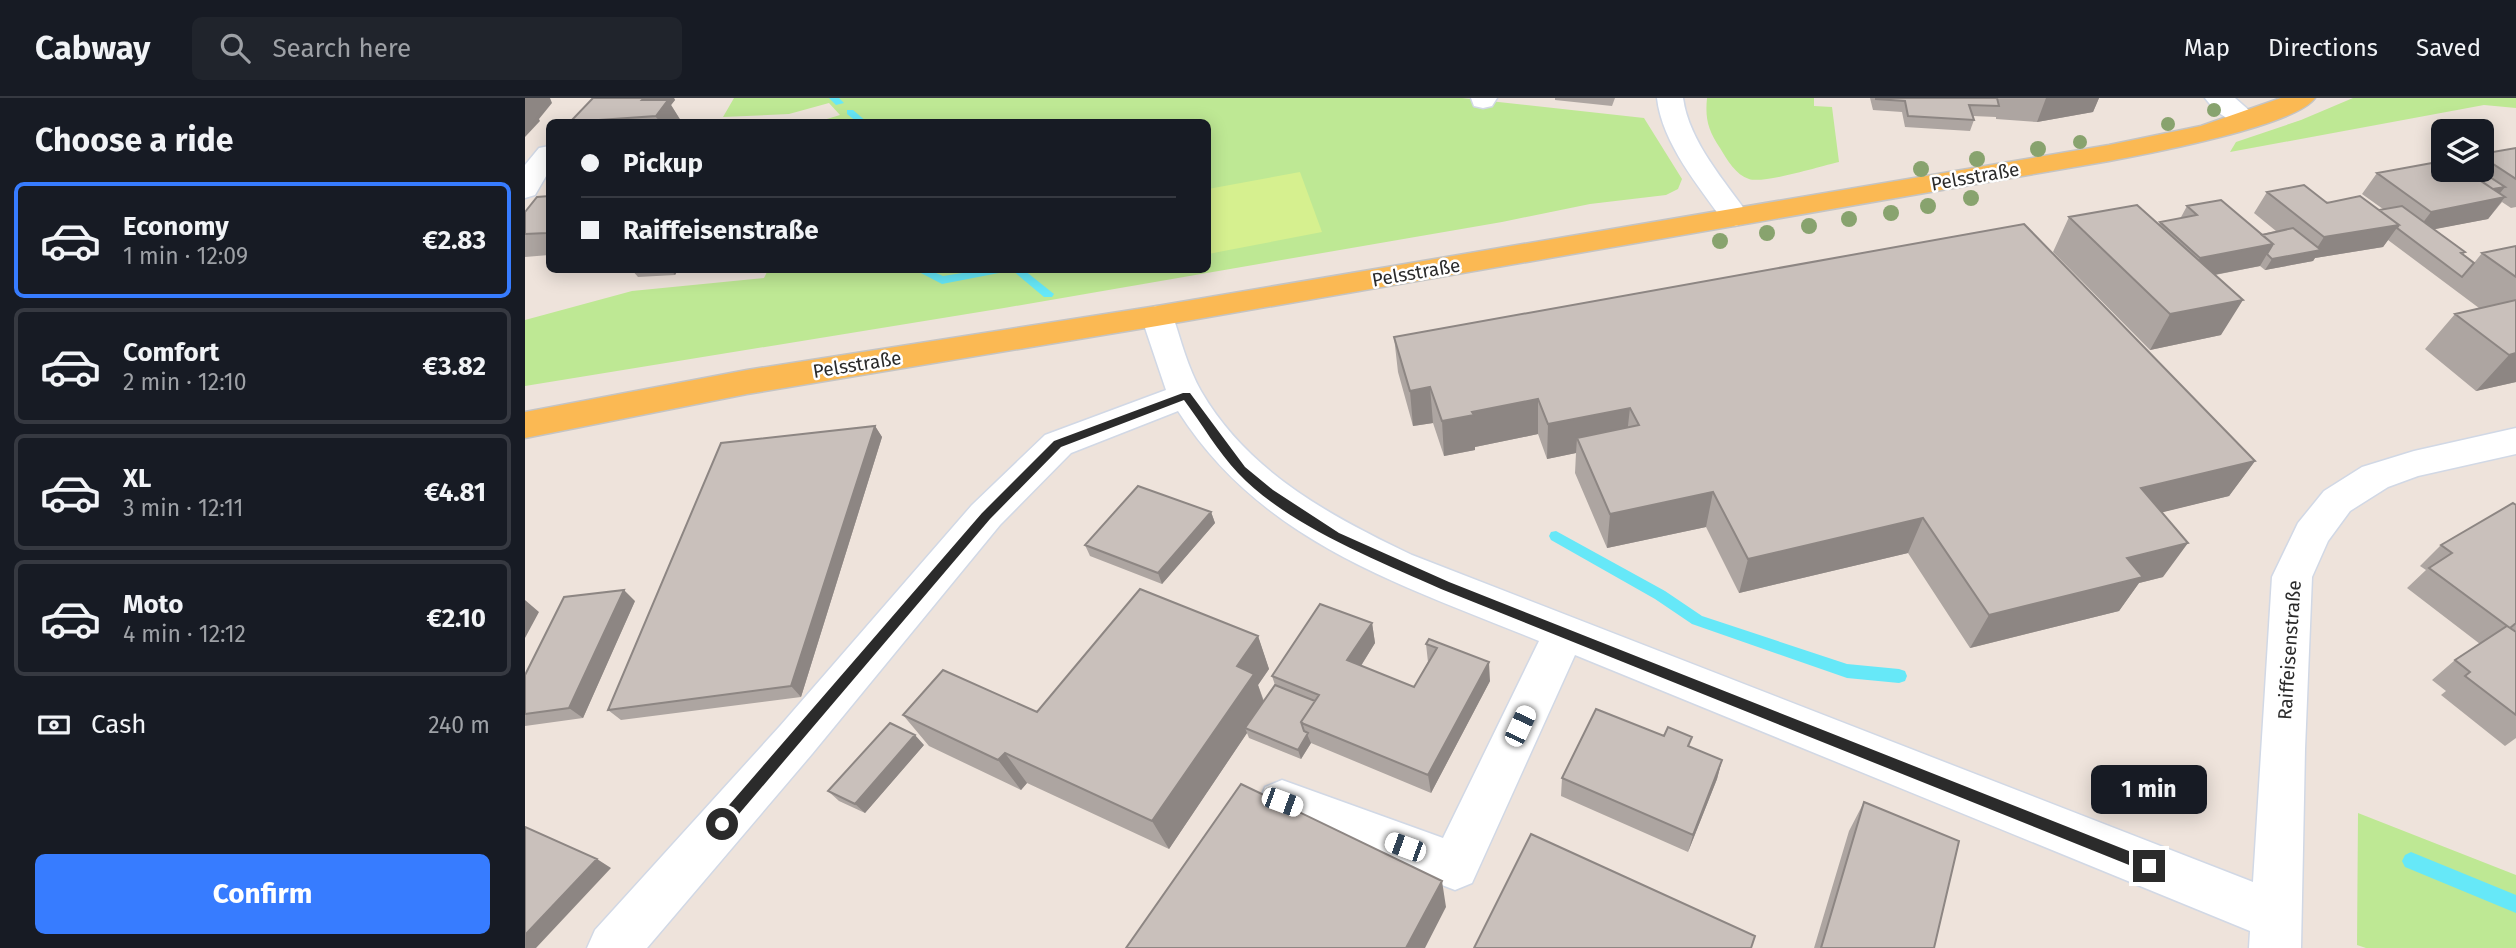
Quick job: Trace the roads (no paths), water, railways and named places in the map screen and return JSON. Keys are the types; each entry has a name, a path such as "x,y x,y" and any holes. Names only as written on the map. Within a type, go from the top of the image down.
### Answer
{"main road":[{"name":"Pelsstraße","path":"525,425 747,382 1157,316 2133,149 2168,142 2246,119 2302,98"}],"street":[{"path":"1670,98 1669,106 1679,131 1735,217"},
{"path":"2218,98 2246,119"},
{"path":"525,189 546,158"},
{"path":"525,194 546,190"},
{"name":"Raiffeisenstraße","path":"1157,316 1186,395 1242,470 1269,493 1309,520 1398,566 2276,932 2282,749 2293,577 2312,534 2337,501 2375,477 2414,464 2516,441"},
{"path":"613,948 796,740 986,516 1058,444 1186,395"},
{"path":"1282,802 1455,866 1564,633"}],"waterway":[{"path":"834,98 839,103"},
{"path":"850,112 858,119"},
{"path":"927,273 942,280 982,273"},
{"path":"1021,273 1048,294"},
{"path":"1556,536 1660,595 1697,620 1847,671 1899,676"},
{"path":"2411,861 2516,904"}]}
